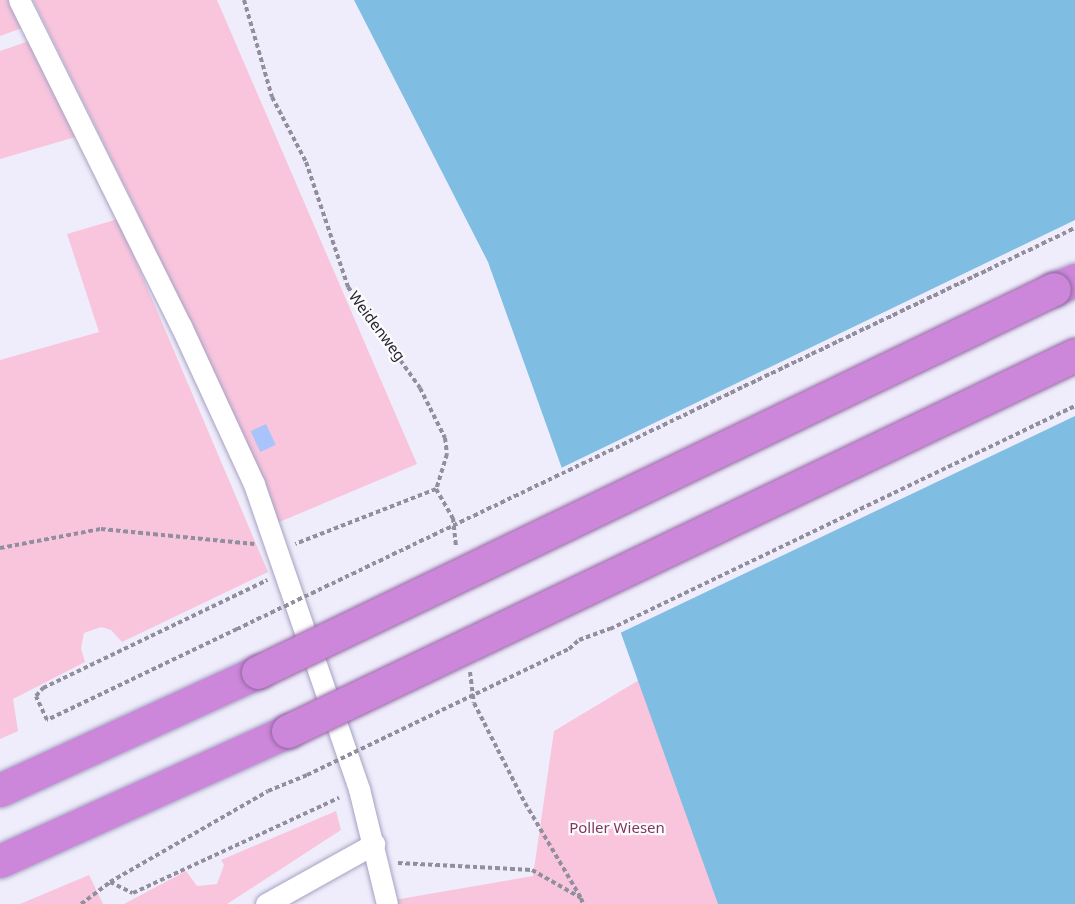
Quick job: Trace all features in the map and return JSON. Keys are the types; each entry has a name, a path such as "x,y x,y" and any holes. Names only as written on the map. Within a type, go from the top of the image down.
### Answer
{"highway":[{"path":"0,790 258,672 1075,280"},
{"path":"0,861 288,731 1075,355"}],"street":[{"path":"19,0 186,337 254,484 359,789 387,904"},
{"path":"266,904 376,853"}],"path":[{"name":"Weidenweg","path":"244,0 272,97 306,162 348,287 399,355 445,438 447,454 436,489"},
{"path":"284,572 43,688 36,696 47,720 1075,228"},
{"path":"81,904 110,882 268,791 307,776 569,649 579,640 610,629 1075,406"},
{"path":"0,548 102,528 276,549 436,489 453,518 457,553"},
{"path":"470,668 474,703 525,803 583,904"},
{"path":"110,882 133,893 359,789"},
{"path":"376,853 532,870 581,898"}],"green space":[{"path":"0,0 9,0 22,28 0,36"},
{"path":"33,0 217,0 417,464 277,523 136,209"},
{"path":"32,40 79,136 0,159 0,51"},
{"path":"118,219 268,572 122,642 111,630 101,627 84,633 81,648 85,662 13,699 18,731 0,739 0,360 99,332 67,234"},
{"name":"Poller Wiesen","path":"649,674 721,904 395,904 394,900 533,876 554,731"},
{"path":"336,811 341,830 227,904 124,904 186,871 197,886 217,884 224,865 221,860"},
{"path":"89,875 103,904 20,904"}],"water":[{"path":"354,0 1075,0 1075,904 718,904 488,262"}],"pier":[{"path":"1075,220 1075,416 618,634 559,469"}],"building":[{"path":"266,424 276,445 260,452 251,431"}]}
